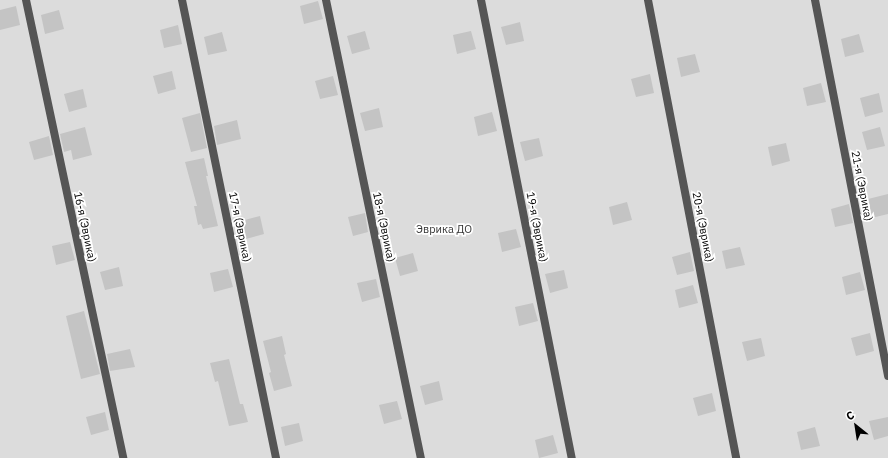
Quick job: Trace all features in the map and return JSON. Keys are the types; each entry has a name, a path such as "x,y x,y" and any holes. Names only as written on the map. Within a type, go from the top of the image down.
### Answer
{"lane":[{"name":"16-я (Эврика)","path":"26,0 123,458"},
{"name":"17-я (Эврика)","path":"182,0 276,458"},
{"name":"18-я (Эврика)","path":"326,0 421,458"},
{"name":"19-я (Эврика)","path":"481,0 572,458"},
{"name":"20-я (Эврика)","path":"648,0 736,458"},
{"name":"21-я (Эврика)","path":"815,0 888,376"}],"green space":[{"name":"Эврика ДО","path":"0,0 888,0 888,458 0,458"}],"building":[{"path":"318,1 323,19 304,24 300,6"},
{"path":"16,6 20,25 0,30 0,10"},
{"path":"59,10 64,29 45,34 41,15"},
{"path":"520,22 524,41 506,45 501,27"},
{"path":"178,25 182,44 164,48 160,30"},
{"path":"365,31 370,49 352,54 347,36"},
{"path":"471,31 476,49 457,54 453,35"},
{"path":"222,32 227,51 208,55 204,37"},
{"path":"859,34 864,52 845,57 841,39"},
{"path":"695,54 700,72 681,77 677,58"},
{"path":"172,71 176,89 158,94 153,76"},
{"path":"650,74 654,93 636,97 631,79"},
{"path":"333,76 338,95 320,99 315,81"},
{"path":"821,83 826,102 807,106 803,88"},
{"path":"83,89 87,107 69,112 64,94"},
{"path":"879,93 883,112 865,117 860,98"},
{"path":"379,108 383,127 365,131 360,113"},
{"path":"492,112 497,131 478,136 474,117"},
{"path":"200,113 207,148 191,152 182,118"},
{"path":"237,120 241,139 217,145 214,126"},
{"path":"85,127 92,155 73,160 71,150 64,152 60,134"},
{"path":"880,127 885,146 867,150 862,132"},
{"path":"49,136 53,155 34,160 29,142"},
{"path":"539,138 543,156 525,161 520,142"},
{"path":"786,143 790,161 772,166 768,147"},
{"path":"204,158 208,176 206,176 218,226 203,229 201,224 198,225 194,206 197,206 185,162"},
{"path":"888,194 888,214 863,220 860,201"},
{"path":"627,202 632,220 613,225 609,207"},
{"path":"849,204 853,223 835,227 831,209"},
{"path":"365,213 368,232 353,236 348,217"},
{"path":"260,216 264,234 246,239 241,221"},
{"path":"516,229 521,247 502,252 498,233"},
{"path":"70,242 75,260 56,265 52,246"},
{"path":"740,247 745,265 726,269 722,251"},
{"path":"690,252 694,271 677,275 672,257"},
{"path":"413,253 418,271 400,276 395,258"},
{"path":"119,267 123,286 105,290 100,272"},
{"path":"228,269 233,287 214,292 210,273"},
{"path":"564,270 568,288 550,293 545,274"},
{"path":"860,272 865,290 846,295 842,277"},
{"path":"376,279 380,297 362,302 357,283"},
{"path":"693,285 698,303 679,308 675,290"},
{"path":"533,303 538,321 519,326 515,307"},
{"path":"84,311 100,374 81,379 66,316"},
{"path":"870,333 874,351 856,356 851,338"},
{"path":"282,336 286,354 284,355 292,386 274,391 263,341"},
{"path":"761,338 765,356 747,361 742,342"},
{"path":"130,349 135,367 110,371 107,354"},
{"path":"229,359 240,404 243,404 248,422 229,426 218,381 215,382 210,363"},
{"path":"439,381 443,400 425,405 420,386"},
{"path":"712,393 716,411 698,416 693,398"},
{"path":"397,401 402,419 384,424 379,405"},
{"path":"105,412 109,430 91,435 86,417"},
{"path":"888,417 888,436 874,440 869,421"},
{"path":"299,423 303,441 285,446 281,427"},
{"path":"815,427 820,446 801,450 797,432"},
{"path":"553,435 558,453 539,458 535,440"}]}
